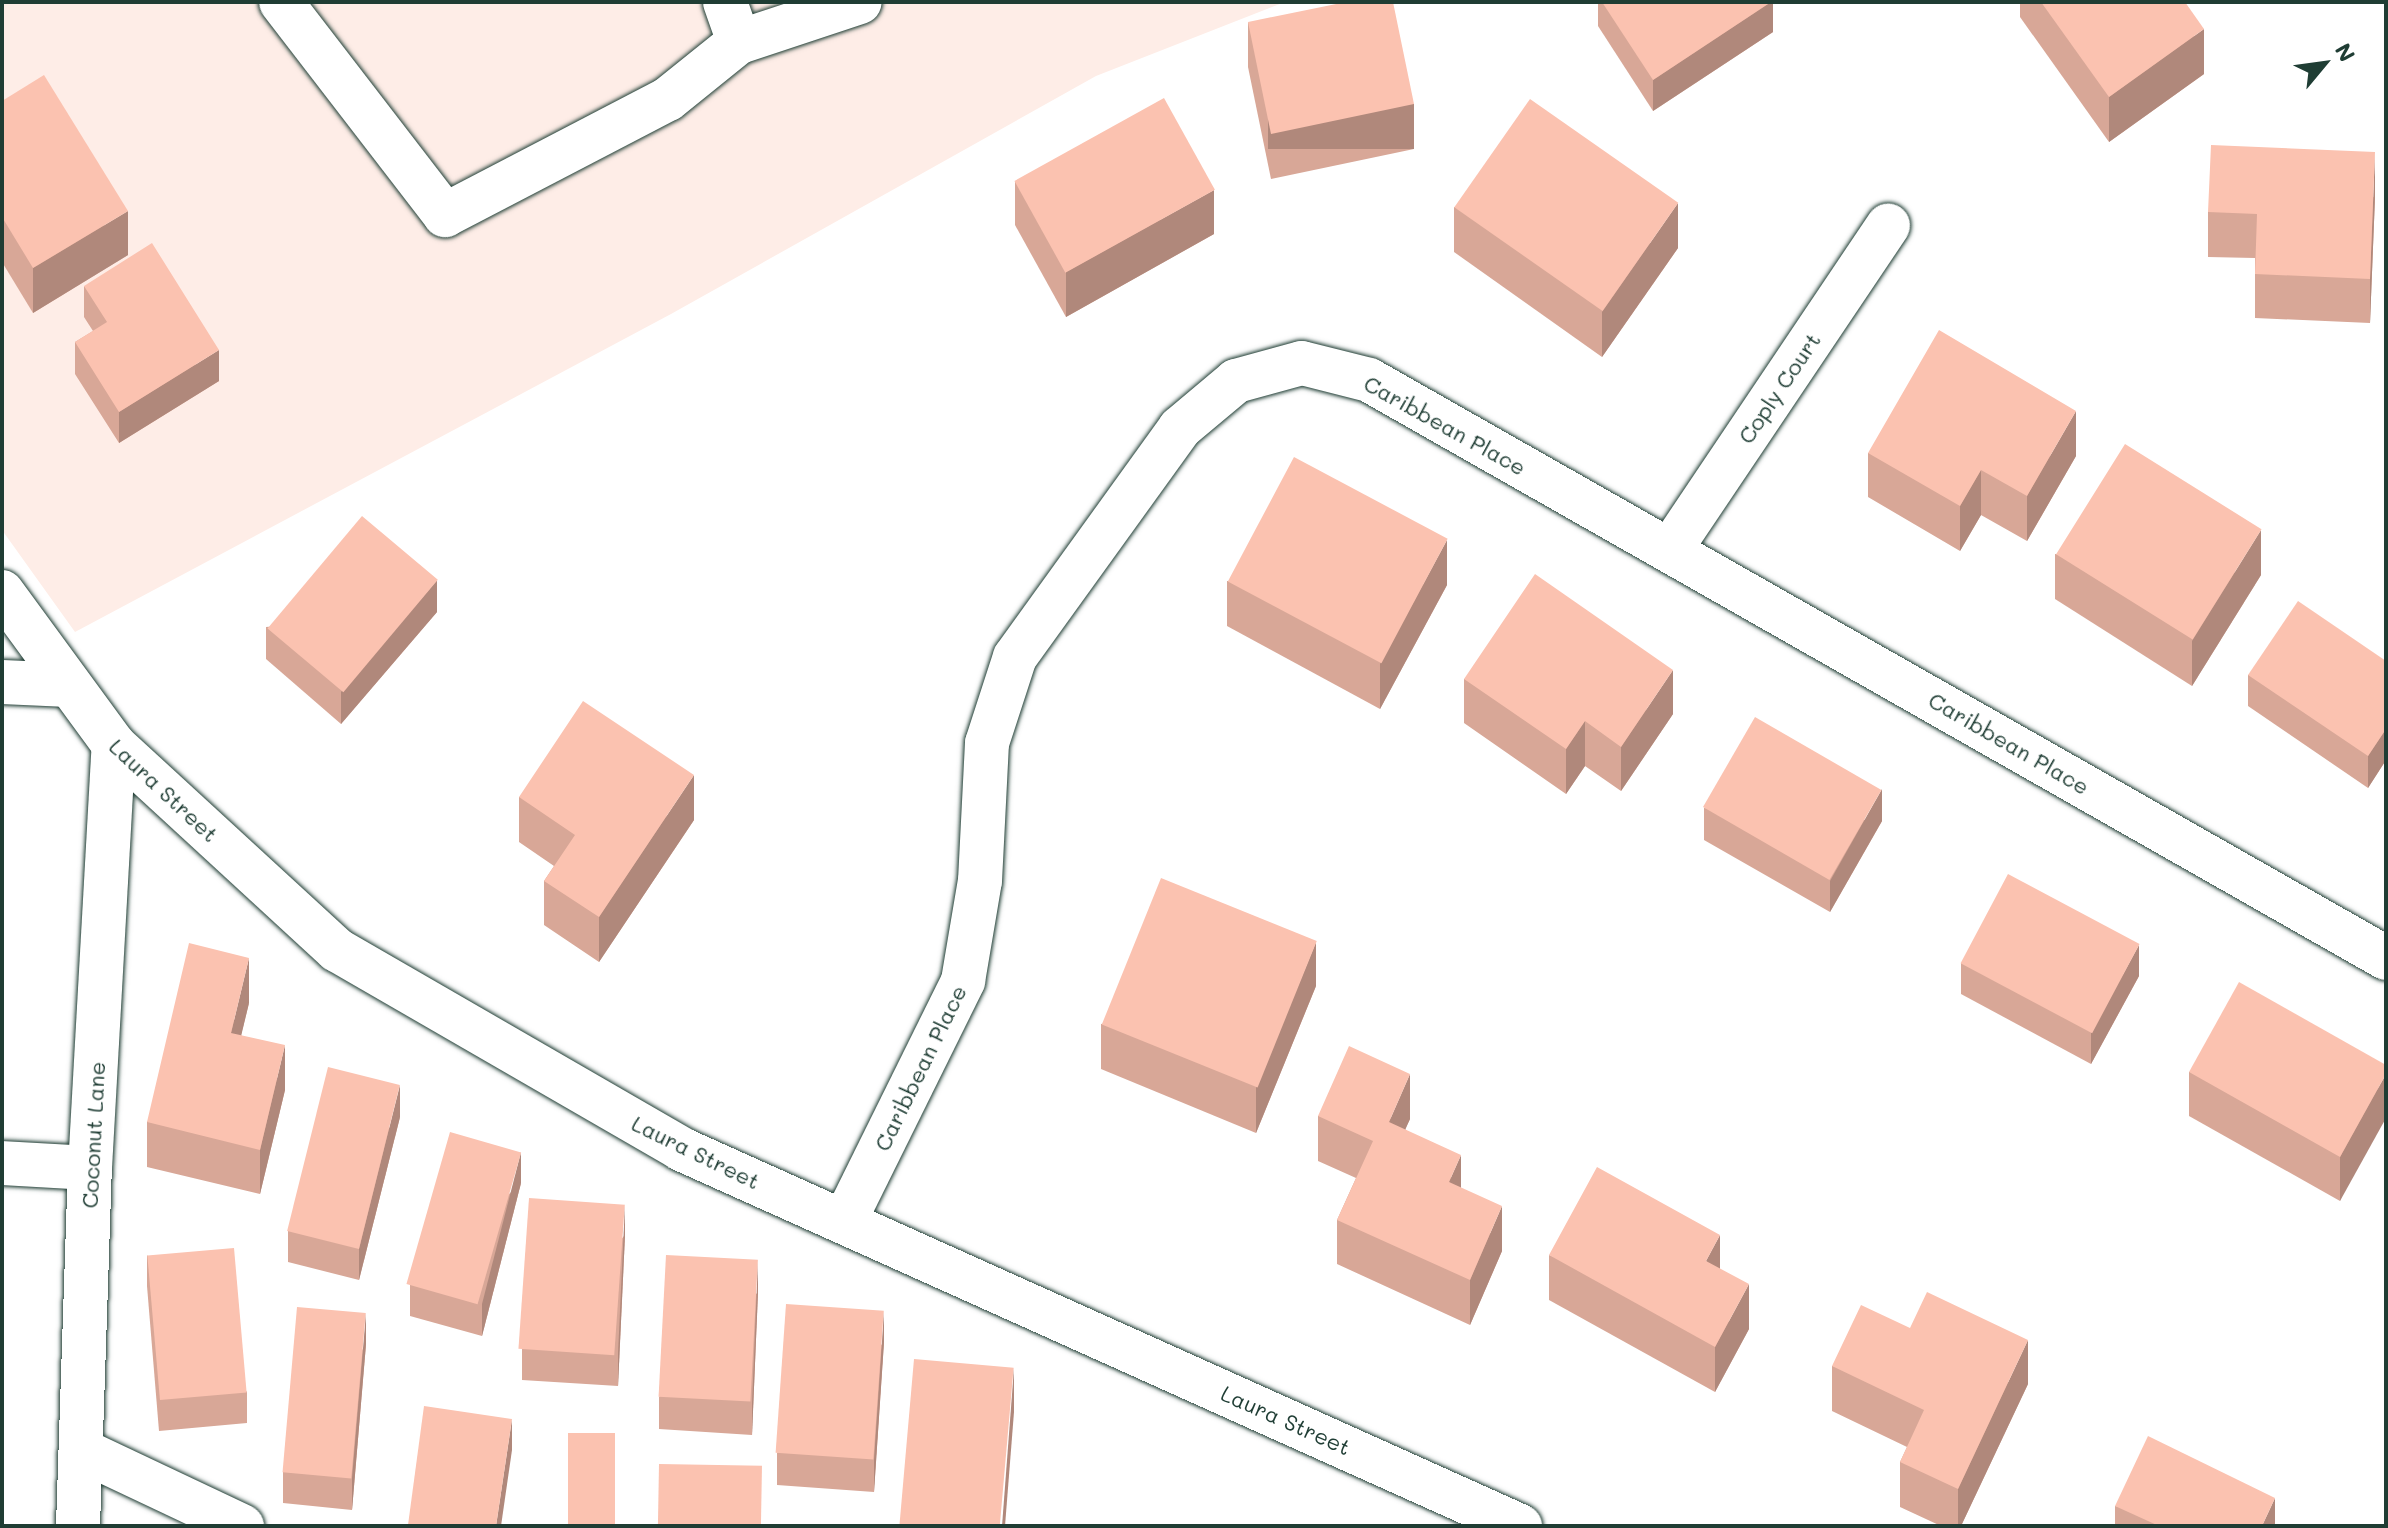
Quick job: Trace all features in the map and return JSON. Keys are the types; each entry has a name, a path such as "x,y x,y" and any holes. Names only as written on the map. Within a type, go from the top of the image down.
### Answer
{"street":[{"path":"281,2 445,215 668,99 732,22 860,2"},
{"name":"Coply Court","path":"1670,550 1888,225"},
{"name":"Caribbean Place","path":"845,1220 963,981 980,881 987,743 1015,657 1180,428 1236,381 1302,363 1369,380 2386,958"},
{"name":"Laura Street","path":"2,592 114,745 337,950 681,1149 845,1220 1520,1526"},
{"path":"2,682 69,685"},
{"name":"Coconut Lane","path":"78,1526 83,1451 90,1168 114,745"},
{"path":"2,1163 90,1168"},
{"path":"83,1451 242,1526"}],"shaded area":[{"path":"2,2 1285,2 1096,76 671,314 75,632 2,530"}],"building":[{"path":"1346,2 1393,2 1414,104 1271,134 1248,22"},
{"path":"1602,2 1771,2 1653,80"},
{"path":"2041,2 2185,2 2204,29 2109,97"},
{"path":"44,75 128,211 33,268 2,217 2,101"},
{"path":"1164,98 1215,190 1065,273 1014,181"},
{"path":"1530,99 1678,203 1603,311 1454,207"},
{"path":"2211,145 2375,152 2370,279 2255,274 2257,214 2208,212"},
{"path":"152,243 219,350 119,412 75,342 107,322 84,286"},
{"path":"1939,330 2076,411 2027,496 1981,470 1960,506 1868,453"},
{"path":"2125,444 2262,529 2193,640 2056,554"},
{"path":"1294,457 1448,539 1381,663 1228,581"},
{"path":"362,516 438,580 343,692 268,629"},
{"path":"1535,574 1673,670 1621,747 1585,721 1566,749 1464,679"},
{"path":"2298,601 2386,661 2386,729 2368,756 2248,675"},
{"path":"583,701 694,775 599,917 544,881 575,835 519,797"},
{"path":"1755,717 1881,790 1829,880 1703,807"},
{"path":"2008,874 2140,944 2092,1033 1961,963"},
{"path":"1161,878 1317,941 1258,1087 1102,1024"},
{"path":"189,943 249,958 231,1033 285,1045 260,1150 147,1122"},
{"path":"2239,982 2386,1065 2386,1074 2340,1157 2189,1072"},
{"path":"1349,1046 1410,1074 1389,1122 1461,1155 1449,1182 1502,1206 1470,1280 1337,1220 1373,1141 1318,1116"},
{"path":"328,1067 400,1085 359,1249 287,1231"},
{"path":"450,1132 521,1152 478,1304 406,1284"},
{"path":"1597,1167 1720,1235 1706,1261 1749,1284 1715,1347 1549,1255"},
{"path":"529,1198 625,1205 614,1355 518,1349"},
{"path":"234,1248 247,1392 160,1400 147,1256"},
{"path":"666,1255 758,1260 750,1402 659,1397"},
{"path":"1927,1292 2028,1340 1958,1489 1900,1462 1924,1410 1832,1366 1861,1305 1910,1328"},
{"path":"786,1304 884,1311 873,1459 776,1453"},
{"path":"297,1307 366,1313 351,1478 283,1472"},
{"path":"914,1359 1014,1368 1000,1526 899,1526"},
{"path":"424,1406 512,1419 496,1526 408,1525"},
{"path":"568,1433 615,1433 615,1526 568,1526"},
{"path":"2148,1436 2275,1498 2262,1526 2159,1526 2115,1506"},
{"path":"659,1464 762,1466 761,1526 658,1526"}]}
